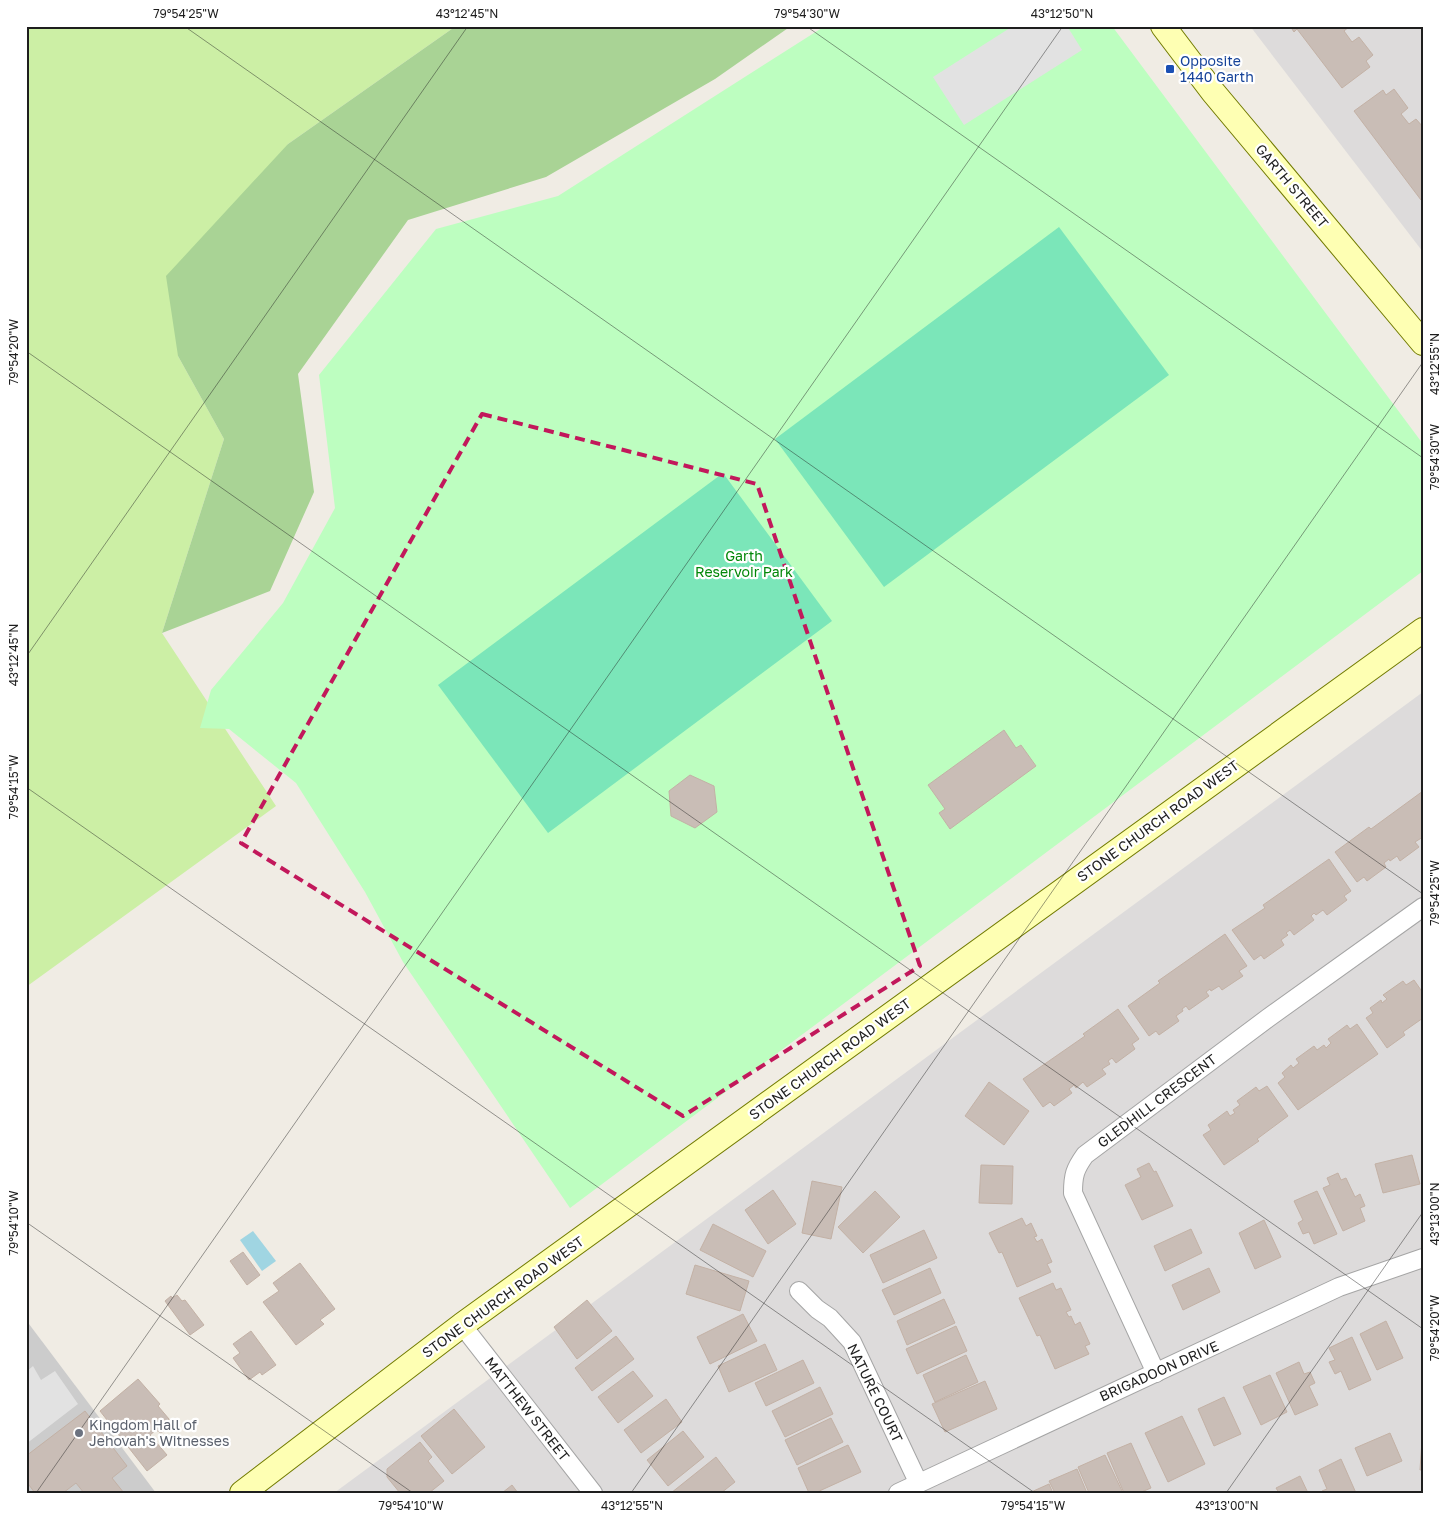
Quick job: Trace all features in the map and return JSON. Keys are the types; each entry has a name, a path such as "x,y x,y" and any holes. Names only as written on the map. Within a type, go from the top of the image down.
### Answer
{"main road":[{"name":"GARTH STREET","path":"1163,26 1213,92 1423,343"},
{"name":"STONE CHURCH ROAD WEST","path":"242,1493 462,1325 1423,630"}],"street":[{"name":"GLEDHILL CRESCENT","path":"1156,1373 1073,1193 1073,1178 1076,1168 1085,1155 1268,1018 1423,907"},
{"name":"BRIGADOON DRIVE","path":"898,1493 918,1482 1339,1287 1423,1258"},
{"name":"NATURE COURT","path":"799,1291 817,1309 830,1318 852,1342 918,1482"},
{"name":"MATTHEW STREET","path":"462,1325 593,1493"}],"highlighted area":[{"path":"482,414 757,484 920,966 683,1116 241,843"}],"shaded area":[{"path":"1013,26 1067,26 1082,50 964,125 933,77"},
{"path":"1250,26 1423,26 1423,252"},
{"path":"1423,692 1423,1493 334,1493"},
{"path":"26,1320 156,1493 26,1493"},
{"path":"33,1366 41,1380 55,1371 78,1404 26,1444 26,1372"}],"green space":[{"path":"26,26 456,26 288,144 178,356 224,439 162,633 276,806 26,987"},
{"path":"456,26 791,26 715,79 546,177 408,220 298,374 314,492 270,591 162,633 224,439 178,356 166,276 288,144"},
{"name":"Garth Reservoir Park","path":"825,26 1112,26 1423,444 1423,571 570,1208 403,962 365,892 296,783 229,729 200,728 211,690 283,603 335,508 319,375 436,229 558,196"},
{"path":"1059,227 1169,375 884,587 775,439"},
{"path":"723,473 832,621 548,833 438,685"}],"water":[{"path":"253,1231 276,1261 262,1271 240,1240"}],"building":[{"path":"1290,26 1350,26 1344,31 1352,42 1359,37 1373,55 1366,61 1370,67 1342,88 1297,29 1294,32"},
{"path":"1394,89 1408,108 1401,114 1409,124 1416,119 1423,127 1423,199 1421,200 1354,111 1383,90 1386,95"},
{"path":"1004,730 1016,748 1021,745 1036,766 950,829 939,813 945,809 928,785"},
{"path":"690,775 714,786 717,812 695,828 671,816 669,791"},
{"path":"1423,791 1423,834 1421,835 1423,837 1415,842 1419,847 1400,861 1397,856 1390,861 1389,859 1384,863 1386,867 1367,881 1364,877 1357,882 1335,852 1369,827 1371,829"},
{"path":"1329,859 1351,891 1344,896 1347,900 1327,915 1323,910 1316,915 1314,913 1311,916 1314,920 1294,935 1290,930 1286,933 1288,935 1281,940 1284,945 1264,959 1261,955 1254,960 1232,930 1265,908 1263,905"},
{"path":"1225,934 1247,966 1239,971 1243,976 1222,990 1219,986 1211,991 1210,989 1206,992 1209,996 1189,1010 1186,1006 1182,1009 1183,1011 1176,1016 1179,1021 1159,1035 1156,1031 1149,1036 1128,1006 1160,983 1158,981"},
{"path":"1414,980 1423,993 1423,1018 1403,1032 1405,1035 1387,1048 1366,1018 1373,1013 1370,1008 1381,1000 1382,1003 1387,999 1383,995 1403,981 1406,985"},
{"path":"1118,1009 1139,1039 1132,1044 1135,1049 1116,1063 1112,1058 1108,1061 1110,1064 1102,1069 1106,1074 1087,1087 1083,1082 1076,1088 1074,1085 1069,1089 1072,1093 1054,1106 1050,1102 1043,1107 1023,1079 1085,1036 1083,1034"},
{"path":"1357,1024 1378,1054 1298,1110 1278,1083 1285,1077 1282,1073 1291,1065 1293,1068 1299,1063 1296,1059 1314,1046 1317,1050 1324,1045 1326,1048 1331,1043 1328,1039 1347,1025 1350,1029"},
{"path":"989,1082 1029,1111 1004,1145 965,1116"},
{"path":"1267,1086 1288,1116 1257,1139 1259,1141 1224,1165 1203,1135 1211,1130 1208,1125 1227,1111 1230,1116 1235,1113 1233,1110 1240,1105 1237,1101 1256,1087 1259,1091"},
{"path":"1412,1155 1420,1184 1383,1193 1375,1164"},
{"path":"1149,1163 1154,1172 1156,1171 1173,1206 1142,1220 1125,1185 1141,1177 1137,1169"},
{"path":"981,1165 1013,1166 1012,1204 979,1203"},
{"path":"1338,1173 1341,1180 1346,1178 1355,1197 1360,1194 1365,1206 1360,1208 1365,1221 1343,1231 1323,1188 1330,1185 1327,1178"},
{"path":"812,1181 842,1187 831,1239 802,1233"},
{"path":"773,1190 796,1224 768,1244 745,1210"},
{"path":"875,1191 900,1217 863,1253 838,1227"},
{"path":"1317,1191 1337,1234 1314,1244 1309,1232 1303,1234 1298,1223 1303,1220 1294,1201"},
{"path":"1022,1218 1026,1226 1031,1223 1037,1236 1034,1237 1037,1242 1042,1239 1052,1262 1047,1264 1051,1272 1017,1287 1002,1252 999,1253 989,1233"},
{"path":"1264,1220 1281,1257 1255,1269 1239,1233"},
{"path":"713,1224 766,1251 753,1277 700,1250"},
{"path":"1191,1229 1202,1253 1165,1271 1154,1246"},
{"path":"924,1230 937,1258 883,1283 870,1255"},
{"path":"243,1252 260,1275 247,1285 230,1261"},
{"path":"300,1263 335,1309 320,1320 324,1324 296,1345 263,1302 279,1291 273,1283"},
{"path":"695,1265 749,1281 740,1311 686,1294"},
{"path":"930,1268 941,1293 894,1315 882,1290"},
{"path":"1209,1268 1220,1292 1183,1310 1172,1285"},
{"path":"1053,1283 1056,1290 1061,1288 1071,1310 1066,1312 1069,1317 1071,1316 1075,1325 1080,1322 1090,1344 1085,1346 1089,1354 1055,1369 1040,1335 1037,1336 1019,1298"},
{"path":"177,1295 182,1301 185,1300 204,1325 190,1335 165,1301 171,1296 172,1298"},
{"path":"944,1299 955,1323 907,1345 897,1321"},
{"path":"587,1300 612,1331 577,1359 554,1327"},
{"path":"743,1314 757,1341 710,1364 697,1337"},
{"path":"1386,1321 1403,1358 1377,1370 1360,1334"},
{"path":"956,1326 967,1351 917,1374 906,1349"},
{"path":"251,1331 276,1365 262,1375 260,1372 249,1380 233,1358 240,1353 233,1344"},
{"path":"616,1336 634,1359 592,1391 575,1368"},
{"path":"1352,1337 1371,1380 1349,1390 1341,1371 1335,1374 1329,1362 1335,1360 1329,1348"},
{"path":"765,1344 777,1370 729,1392 718,1366"},
{"path":"966,1355 978,1382 935,1402 923,1375"},
{"path":"803,1360 814,1383 766,1406 755,1383"},
{"path":"1299,1362 1304,1374 1310,1372 1315,1383 1309,1386 1318,1405 1295,1415 1276,1373"},
{"path":"633,1371 653,1396 618,1423 598,1397"},
{"path":"1270,1375 1287,1412 1261,1425 1243,1387"},
{"path":"138,1379 160,1404 158,1406 169,1419 168,1427 161,1433 156,1430 150,1435 167,1455 147,1471 100,1411"},
{"path":"985,1381 997,1409 945,1432 932,1404"},
{"path":"820,1387 833,1414 785,1437 772,1411"},
{"path":"1224,1397 1241,1434 1214,1446 1198,1409"},
{"path":"666,1399 682,1422 641,1453 624,1430"},
{"path":"454,1409 485,1447 452,1474 421,1436"},
{"name":"Kingdom Hall of Jehovah's Witnesses","path":"85,1411 127,1466 112,1478 124,1493 84,1493 76,1483 63,1493 35,1493 26,1481 26,1456"},
{"path":"1182,1416 1205,1464 1168,1482 1145,1433"},
{"path":"831,1418 843,1442 797,1465 785,1440"},
{"path":"683,1431 704,1457 668,1486 647,1460"},
{"path":"1390,1433 1402,1461 1367,1476 1355,1448"},
{"path":"1422,1440 1423,1470 1420,1470"},
{"path":"420,1442 432,1457 428,1461 444,1481 429,1493 400,1493 387,1477 387,1469"},
{"path":"1131,1443 1151,1488 1139,1493 1124,1493 1107,1453"},
{"path":"848,1445 861,1472 815,1493 809,1493 798,1468"},
{"path":"1105,1455 1123,1493 1089,1493 1078,1467"},
{"path":"716,1457 735,1482 721,1493 671,1493"},
{"path":"1341,1459 1356,1493 1322,1493 1322,1491 1327,1489 1319,1470"},
{"path":"1077,1469 1087,1493 1055,1493 1049,1481"},
{"path":"1300,1476 1308,1493 1279,1493 1276,1488"},
{"path":"1049,1484 1053,1493 1029,1493"},
{"path":"512,1485 518,1493 502,1493"}],"place":[{"name":"Opposite 1440 Garth","path":"1170,69"},
{"name":"Kingdom Hall of Jehovah's Witnesses","path":"79,1433"}]}
